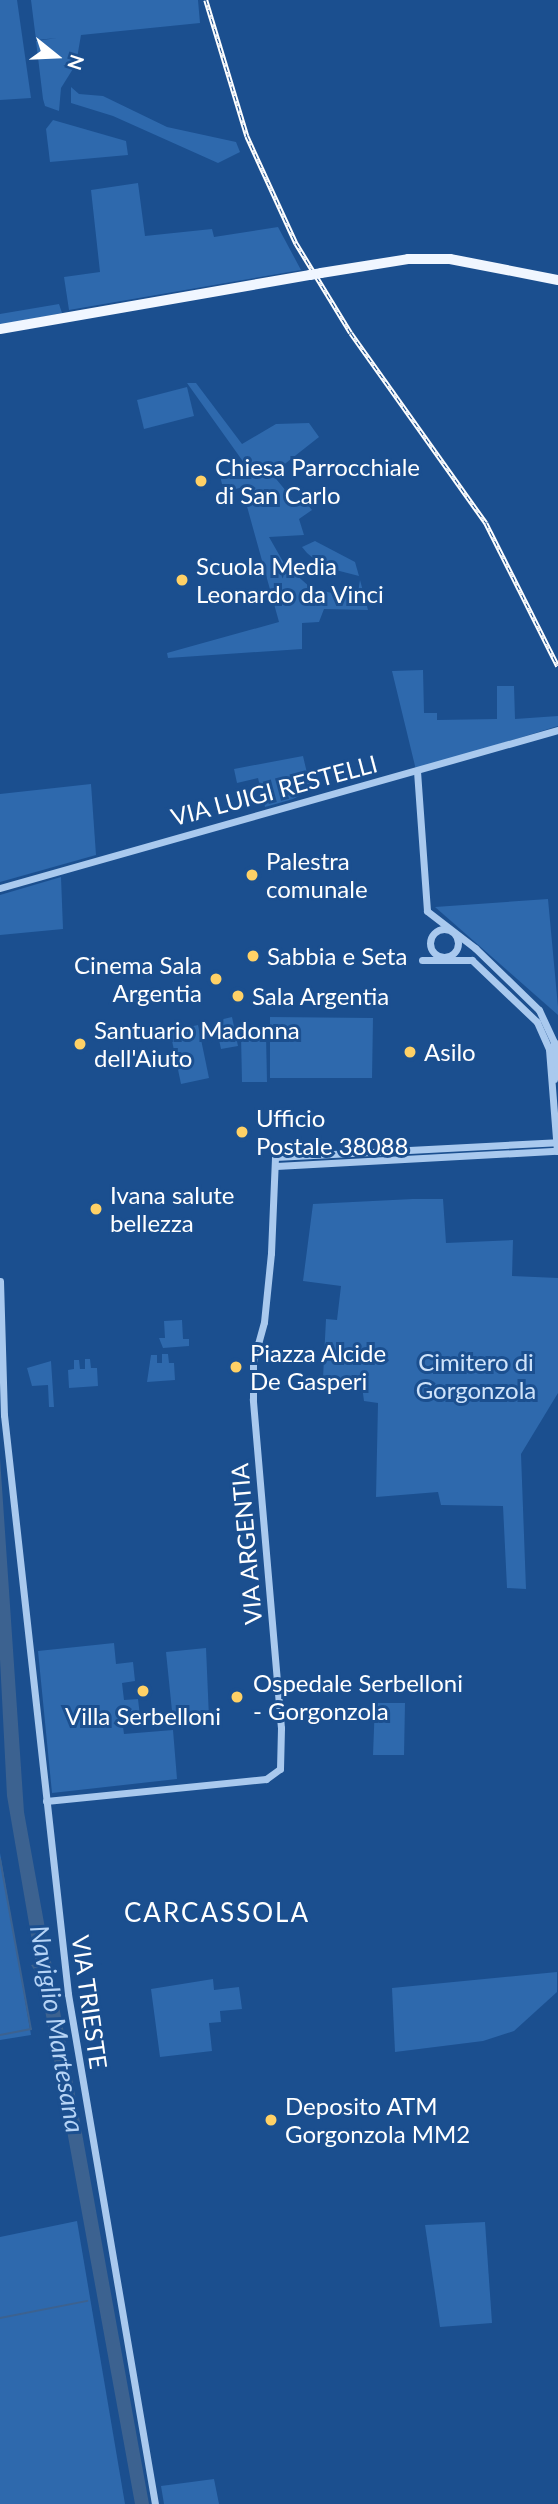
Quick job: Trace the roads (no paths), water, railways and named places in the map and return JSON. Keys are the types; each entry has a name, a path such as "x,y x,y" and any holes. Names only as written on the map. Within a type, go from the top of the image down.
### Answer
{"main road":[{"path":"0,329 316,274 444,258 493,264 558,280"}],"street":[{"name":"VIA LUIGI RESTELLI","path":"0,888 558,730"},
{"path":"276,1166 557,1151 554,1042 545,1019 464,939 451,931 426,907 417,771"},
{"path":"443,957 432,951 430,938 439,930 451,931"},
{"path":"443,957 457,947 451,931"},
{"path":"422,960 443,957 476,963 531,1014 547,1038 554,1080"},
{"name":"VIA ARGENTIA","path":"46,1801 267,1779 277,1774 281,1763 253,1399 253,1362 264,1322 275,1157 557,1142"},
{"name":"VIA TRIESTE","path":"0,1281 1,1390 74,2038 155,2504"}],"water":[{"name":"Naviglio Martesana","path":"0,1458 24,1812 149,2504 135,2504 39,1977 31,1965 36,1964 7,1796 0,1659"}],"waterway":[{"name":"Naviglio Martesana","path":"0,1859 31,2029 0,2035"},
{"path":"0,2318 87,2301"}],"railway":[{"path":"206,0 247,136 296,243 351,333 486,523 558,666"}],"place":[{"name":"Chiesa Parrocchiale di San Carlo","path":"201,481"},
{"name":"Scuola Media Leonardo da Vinci","path":"182,580"},
{"name":"Palestra comunale","path":"252,875"},
{"name":"Sabbia e Seta","path":"253,956"},
{"name":"Cinema Sala Argentia","path":"216,979"},
{"name":"Sala Argentia","path":"238,996"},
{"name":"Santuario Madonna dell'Aiuto","path":"80,1044"},
{"name":"Asilo","path":"410,1052"},
{"name":"Ufficio Postale 38088","path":"242,1132"},
{"name":"Ivana salute bellezza","path":"96,1209"},
{"name":"Piazza Alcide De Gasperi","path":"236,1367"},
{"name":"Villa Serbelloni","path":"143,1691"},
{"name":"Ospedale Serbelloni - Gorgonzola","path":"237,1697"},
{"name":"Deposito ATM Gorgonzola MM2","path":"271,2120"}],"district":[{"name":"CARCASSOLA","path":"217,1913"}],"park label":[{"name":"Cimitero di Gorgonzola","path":"476,1376"}]}
